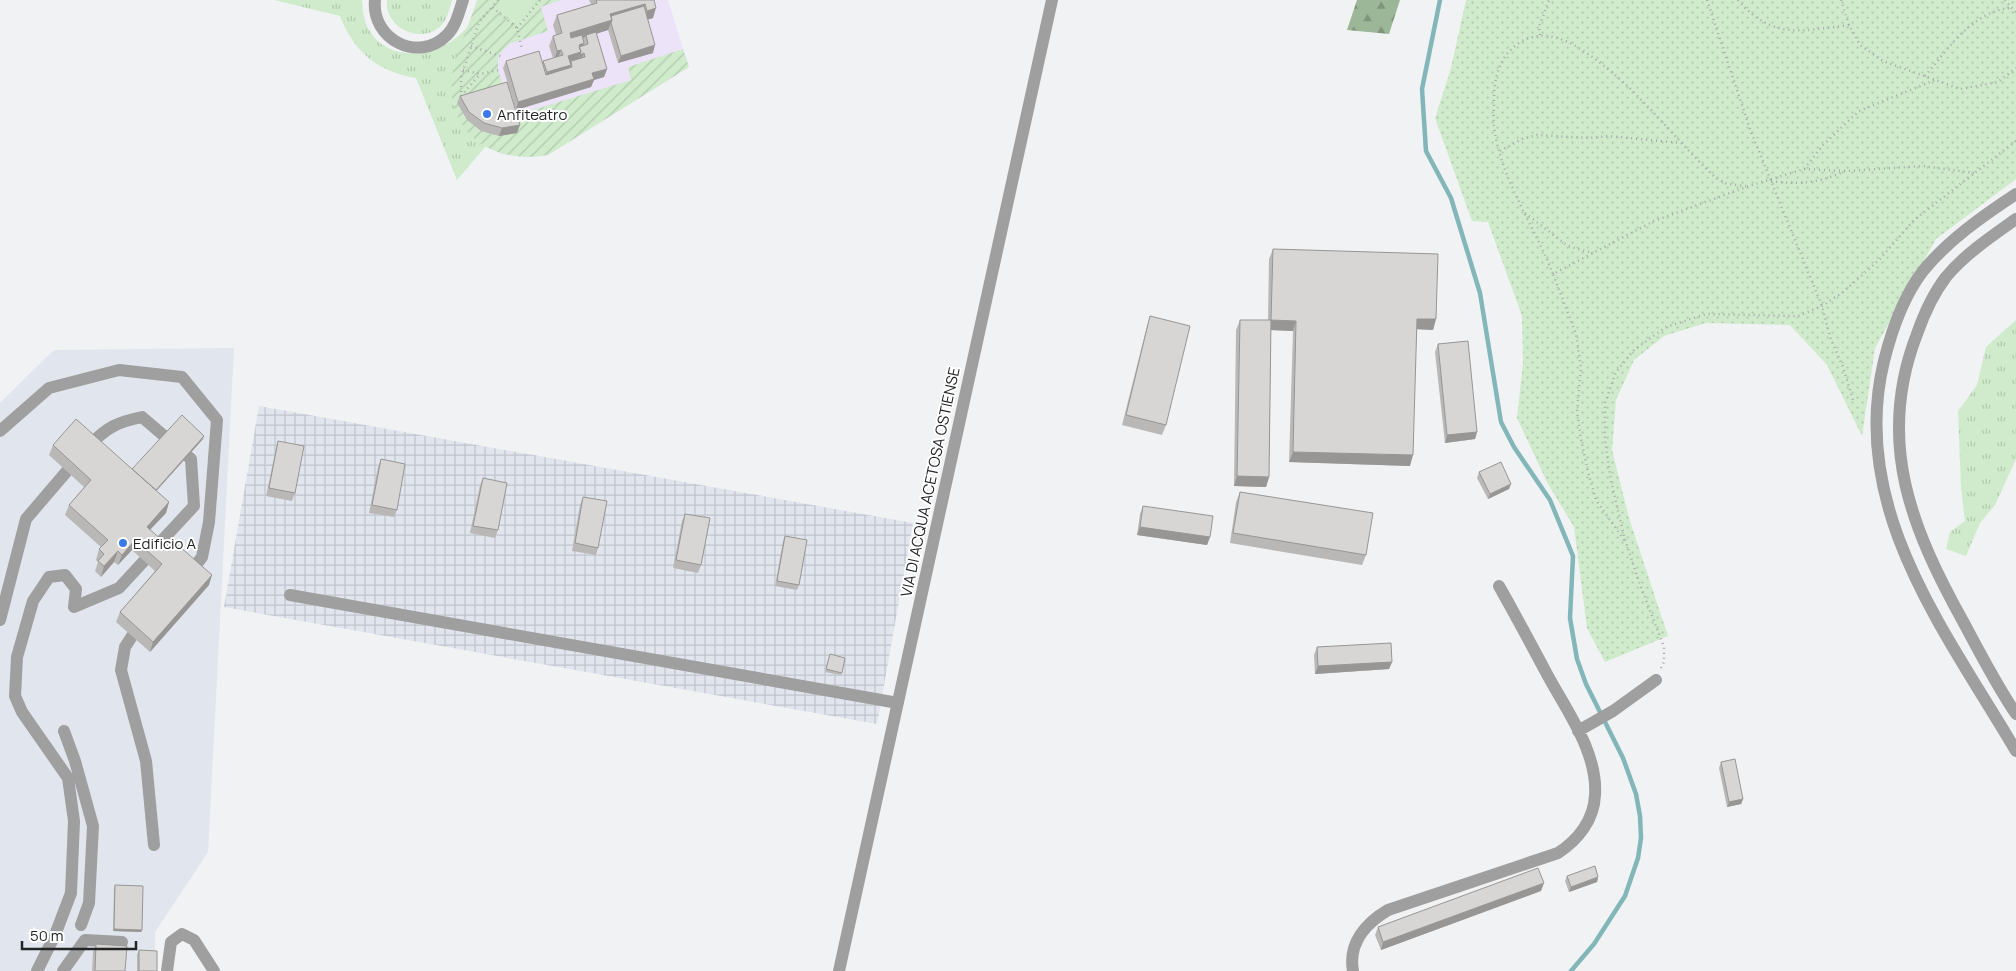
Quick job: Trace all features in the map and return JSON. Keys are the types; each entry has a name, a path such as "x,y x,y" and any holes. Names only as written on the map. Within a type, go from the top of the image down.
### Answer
{"street":[{"path":"375,0 377,20 387,36 403,46 413,48 432,46 448,35 457,18 463,0"},
{"name":"VIA DI ACQUA ACETOSA OSTIENSE","path":"839,971 1052,0"},
{"path":"2016,194 1943,251 1929,264 1914,285 1896,320 1888,345 1880,376 1875,422 1876,446 1882,484 1901,548 1933,610 2013,736 2016,751"},
{"path":"2016,219 1960,263 1937,292 1920,325 1905,368 1899,403 1899,421 1903,476 1910,508 1921,538 1951,601 2016,714"},
{"path":"0,431 49,388 119,370 182,377 217,420 209,522 202,557 192,570"},
{"path":"90,445 100,434 119,421 142,417 191,459 194,506 155,548"},
{"path":"0,620 26,519 66,471"},
{"path":"37,971 71,893 74,821 68,778 22,712 15,696 17,657 33,601 49,577 65,575 76,589 74,607 119,588 144,561"},
{"path":"1353,971 1354,948 1361,932 1373,919 1388,910 1558,853 1576,839 1590,818 1596,794 1589,757 1578,731 1499,586"},
{"path":"290,595 898,703"},
{"path":"132,636 125,647 121,670 146,761 154,845"},
{"path":"1578,731 1614,711 1656,680"},
{"path":"64,731 75,761 93,826 89,903 81,925 85,940"},
{"path":"60,921 73,920 81,925"},
{"path":"167,971 169,949 175,937 182,934 194,940 214,971"},
{"path":"85,940 122,942"},
{"path":"63,971 85,940"}],"path":[{"path":"470,98 461,101 463,70 479,22 498,0"},
{"path":"517,28 540,0"},
{"path":"1540,35 1539,27 1549,0"},
{"path":"1707,0 1750,132 1822,306 1830,337 1840,360 1852,400"},
{"path":"1738,0 1756,18 1772,28 1804,31 1849,25"},
{"path":"1841,0 1849,25 1860,45 1883,61 1960,89 1998,82 2016,68"},
{"path":"2006,0 2010,8 2016,13"},
{"path":"492,7 517,28 522,49"},
{"path":"1925,76 1942,53 1983,16 1996,9 2010,8"},
{"path":"1626,543 1596,500 1588,472 1581,439 1578,411 1581,368 1576,334 1540,242 1503,165 1494,126 1494,81 1501,63 1511,48 1524,40 1540,35 1560,38 1588,53 1613,72 1716,178 1727,184 1749,186"},
{"path":"471,46 503,58"},
{"path":"463,70 480,74 498,70"},
{"path":"460,96 480,74"},
{"path":"1804,169 1823,145 1859,111 1935,80"},
{"path":"1500,151 1522,139 1537,135 1590,138 1608,136 1671,140 1683,143"},
{"path":"1656,680 1664,662 1664,647 1626,543 1611,481 1605,440 1605,403 1616,372 1634,350 1666,327 1706,314 1798,316 1822,306 1844,292 1879,260 1914,220 2016,141"},
{"path":"1552,274 1654,221 1749,186 1804,169 1847,170 1923,166 1976,173"},
{"path":"1770,181 1808,184 1828,179 1847,170"},
{"path":"1524,212 1568,246 1594,253"}],"shaded area":[{"path":"477,0 668,0 689,67 548,155 525,157 502,154 482,144 452,75"},
{"path":"234,348 208,852 155,932 155,971 0,971 0,403 54,350"},
{"path":"259,406 913,523 877,724 224,607"}],"green space":[{"path":"274,0 362,0 365,21 374,37 387,47 403,53 420,53 438,48 455,39 469,25 452,75 482,144 486,146 457,180 416,78 390,71 369,58 352,40 340,16"},
{"path":"387,0 452,0 444,22 436,29 427,33 417,34 399,27 392,20 388,11"},
{"path":"477,0 561,0 541,7 548,31 509,44 498,56 498,70 513,116 631,80 628,67 683,49 689,67 548,155 528,157 510,155 493,150 478,142 466,130 457,115 452,97 453,69"},
{"path":"500,0 538,0 517,25 495,7"},
{"path":"1357,0 1400,0 1389,34 1347,30"},
{"path":"1466,0 2016,0 2016,179 1936,239 1875,348 1862,436 1827,365 1790,325 1706,323 1664,336 1634,360 1616,400 1612,450 1629,518 1668,636 1605,662 1587,628 1574,527 1548,484 1517,418 1523,364 1522,316 1488,222 1472,221 1435,118 1451,68"},
{"path":"2016,320 2016,459 1995,505 1980,523 1966,556 1946,549 1950,532 1965,521 1961,488 1958,411 1977,385 1986,347"}],"building":[{"path":"596,0 654,0 656,8 647,11 645,4 610,14 612,20 570,33 571,38 582,35 584,43 579,45 581,52 568,56 571,65 547,72 543,61 563,55 561,50 557,51 553,36 562,33 557,15 597,3"},
{"path":"644,6 655,45 621,56 611,23 611,16"},
{"path":"596,32 607,69 592,73 594,79 518,102 506,61 539,51 546,75 572,67 571,61 585,57 584,53 580,55 579,47 588,44 586,35"},
{"name":"Anfiteatro","path":"507,82 520,125 502,128 484,123 469,112 460,96"},
{"path":"1273,249 1438,254 1436,319 1417,319 1413,455 1293,452 1296,321 1271,320"},
{"path":"1150,316 1190,326 1166,425 1126,415"},
{"path":"1240,320 1271,320 1269,477 1237,476"},
{"path":"1468,341 1477,432 1447,435 1438,344"},
{"path":"182,415 204,436 156,490 132,469"},
{"name":"Edificio A","path":"76,419 169,502 147,527 173,550 178,545 212,575 153,642 120,612 162,564 135,540 122,555 118,551 104,566 98,561 104,554 99,549 108,540 69,505 91,480 53,445"},
{"path":"278,441 304,446 295,493 269,488"},
{"path":"381,459 405,464 397,510 372,505"},
{"path":"1501,462 1511,484 1490,494 1479,472"},
{"path":"483,478 507,483 498,530 473,526"},
{"path":"1240,492 1373,513 1366,555 1233,533"},
{"path":"583,497 607,501 598,548 575,543"},
{"path":"1143,506 1213,516 1210,537 1140,527"},
{"path":"685,514 710,518 701,565 676,560"},
{"path":"785,536 807,540 799,585 777,581"},
{"path":"1391,643 1392,662 1318,666 1317,647"},
{"path":"830,654 845,658 842,673 826,669"},
{"path":"1735,759 1743,799 1729,802 1721,762"},
{"path":"1595,866 1598,877 1571,887 1567,876"},
{"path":"1538,868 1544,883 1383,942 1378,927"},
{"path":"115,885 143,886 142,930 114,929"},
{"path":"96,944 127,946 125,971 95,971"},
{"path":"139,950 157,951 157,971 139,971"}],"waterway":[{"path":"1440,0 1422,89 1426,151 1451,198 1480,293 1501,422 1514,447 1550,500 1573,556 1570,618 1577,659 1586,684 1623,758 1636,794 1640,816 1641,838 1638,858 1625,896 1594,944 1571,971"}],"place":[{"name":"Anfiteatro","path":"487,114"},
{"name":"Edificio A","path":"123,543"}]}
